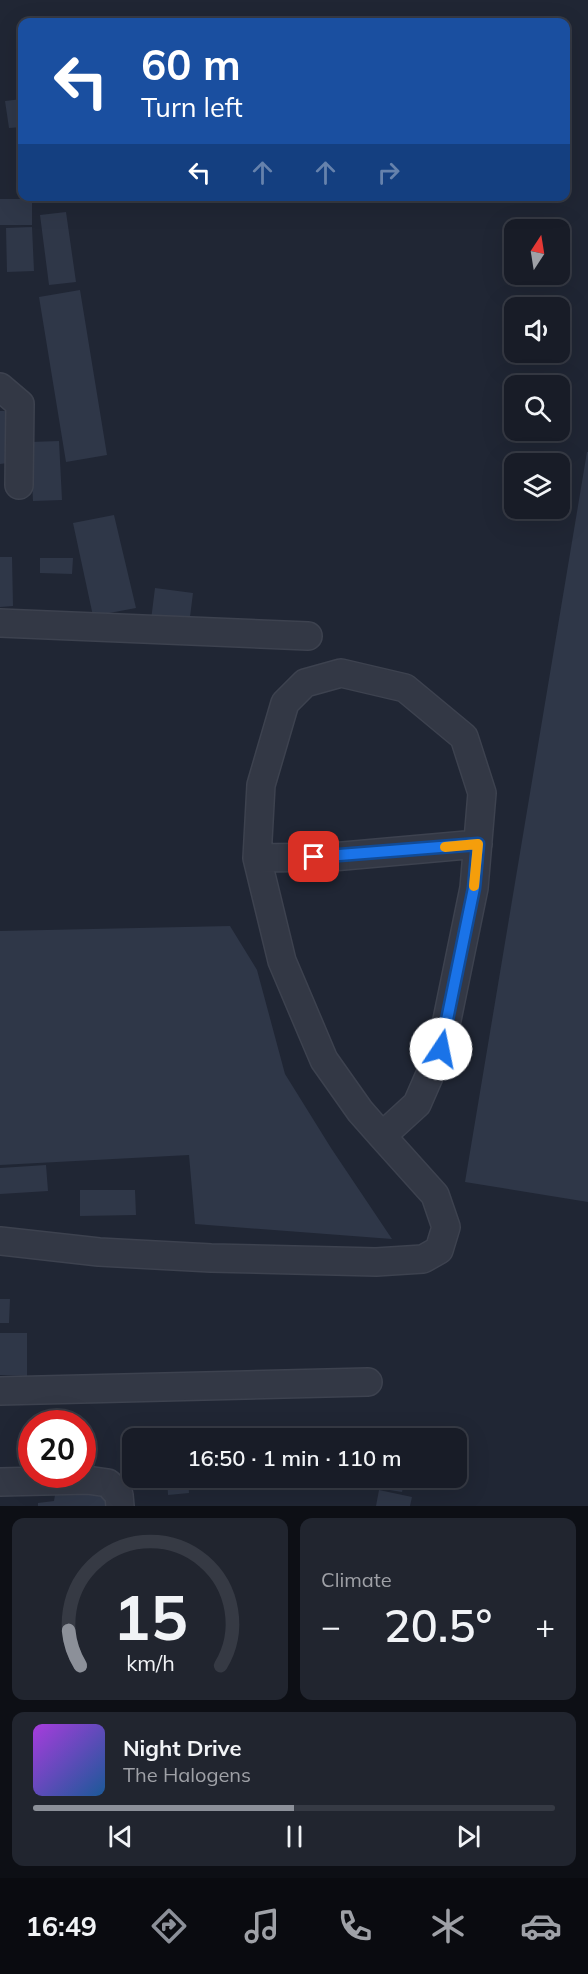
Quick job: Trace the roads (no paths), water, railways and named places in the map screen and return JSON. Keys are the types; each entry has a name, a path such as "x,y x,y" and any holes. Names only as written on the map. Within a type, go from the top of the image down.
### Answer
{"street":[{"path":"0,387 21,404 19,485"},
{"path":"0,623 308,636"},
{"path":"0,1241 99,1252 211,1258 376,1262 423,1259 439,1250 446,1227 435,1195 382,1136 360,1111 324,1060 282,961 257,858 261,785 285,703 305,683 341,672 405,688 464,737 482,793 474,888 441,1049 417,1104 382,1136"},
{"path":"257,858 332,857 478,844"},
{"path":"0,1391 368,1382"},
{"path":"0,1482 87,1480 108,1483 120,1495 120,1506"}]}
